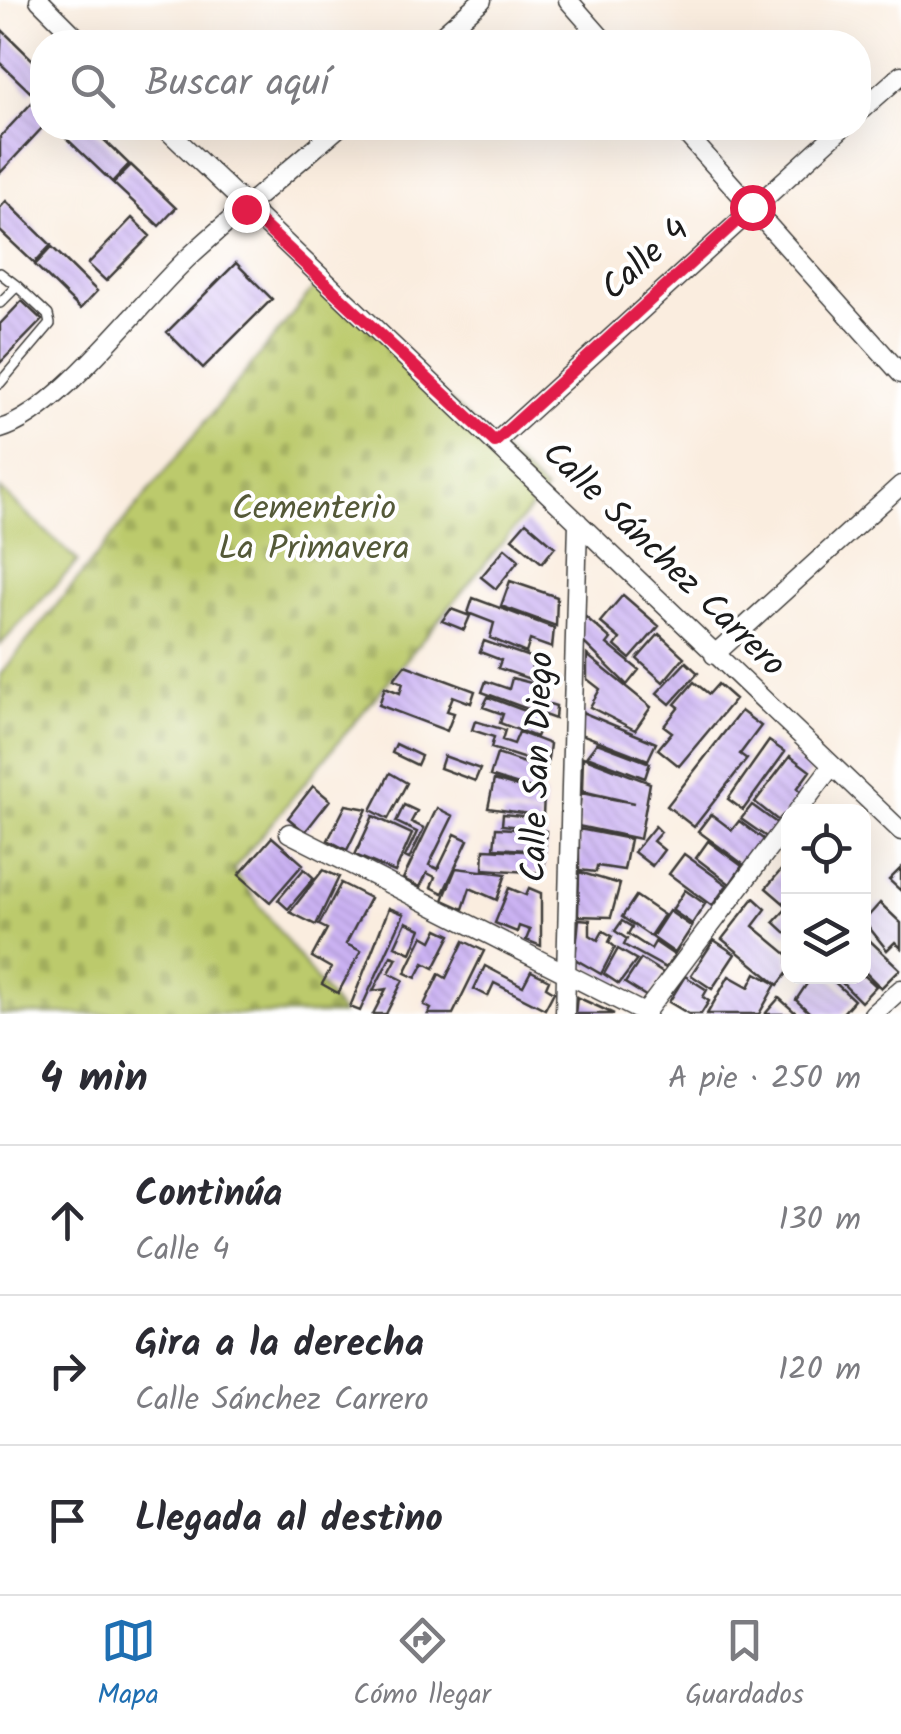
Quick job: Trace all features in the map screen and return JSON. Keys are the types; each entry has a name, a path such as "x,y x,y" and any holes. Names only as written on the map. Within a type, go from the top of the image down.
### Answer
{"street":[{"path":"38,0 69,30"},
{"path":"448,30 482,0"},
{"path":"568,0 595,30"},
{"path":"871,102 901,75"},
{"name":"Calle Sánchez Carrero","path":"177,140 901,831"},
{"path":"0,429 22,423 48,400 191,254 324,140"},
{"path":"692,140 901,374"},
{"name":"Calle 4","path":"495,442 828,140"},
{"path":"714,655 901,485"},
{"name":"Calle San Diego","path":"565,1014 578,522"},
{"path":"803,804 831,766"},
{"path":"288,833 645,1014 781,832"},
{"path":"873,1014 901,989"}],"lane":[{"path":"0,273 48,315 50,324 0,383"},
{"path":"0,303 17,286"}],"green space":[{"name":"Cementerio La Primavera","path":"321,279 545,491 233,870 342,1014 0,1014 0,675"},
{"path":"0,489 78,561 0,645"}],"building":[{"path":"2,30 30,57 30,92 0,63"},
{"path":"30,105 31,140 0,173 0,137"},
{"path":"68,140 104,140 129,164 112,182"},
{"path":"131,165 176,208 159,226 113,183"},
{"path":"6,201 51,245 34,263 0,231 0,208"},
{"path":"132,218 150,236 106,281 88,264"},
{"path":"52,247 97,291 80,309 35,265"},
{"path":"236,263 272,299 203,368 167,332"},
{"path":"22,301 42,320 0,363 0,324"},
{"path":"526,522 555,547 542,563 512,538"},
{"path":"505,548 519,560 496,589 481,577"},
{"path":"510,581 557,597 556,626 501,606"},
{"path":"623,595 659,626 630,659 615,646 620,639 600,622"},
{"path":"473,598 554,628 552,648 530,640 526,653 490,638 494,623 468,613"},
{"path":"451,609 470,616 464,630 442,621"},
{"path":"581,613 611,639 607,644 639,670 627,685 581,640"},
{"path":"659,634 684,657 663,682 637,659"},
{"path":"484,641 535,659 532,667 548,673 544,684 498,668 501,660 480,652"},
{"path":"587,655 651,707 635,730 590,707 600,689 587,679"},
{"path":"686,662 698,673 670,704 657,693"},
{"path":"405,665 475,691 471,703 453,696 447,711 454,713 447,731 379,705 385,687 400,693 403,683 394,679"},
{"path":"512,678 550,688 546,703 556,706 555,719 482,692 486,681 509,689"},
{"path":"694,682 709,694 718,684 735,699 679,766 658,749 672,732 664,726 679,707 675,704"},
{"path":"488,697 544,718 536,737 500,723 503,714 483,707"},
{"path":"741,711 761,726 740,754 747,759 694,827 667,806"},
{"path":"582,712 656,743 648,760 581,734"},
{"path":"475,721 505,730 502,740 514,744 519,732 550,744 547,766 491,748 494,737 472,730"},
{"path":"769,741 785,752 743,810 728,799"},
{"path":"597,743 650,763 645,778 587,756"},
{"path":"396,744 421,756 417,765 392,753"},
{"path":"497,754 545,770 538,791 490,776"},
{"path":"444,756 480,769 475,781 440,768"},
{"path":"790,756 810,771 797,789 802,792 793,804 781,804 780,822 755,802"},
{"path":"583,757 650,783 640,839 578,826 581,793 634,803 582,791"},
{"path":"390,773 407,783 388,819 371,810"},
{"path":"494,780 544,795 543,816 488,808"},
{"path":"313,786 330,800 305,832 288,818"},
{"path":"346,805 367,809 347,850 328,840"},
{"path":"404,805 417,811 411,822 424,828 409,859 405,857 417,832 396,822"},
{"path":"752,805 778,824 768,838 741,819"},
{"path":"437,808 453,816 429,865 438,869 455,834 468,840 443,893 431,887 435,877 427,873 420,887 403,879"},
{"path":"503,814 541,818 539,829 502,825"},
{"path":"711,814 732,830 739,821 766,841 747,867 698,831"},
{"path":"373,816 412,834 395,872 355,855"},
{"path":"655,826 661,832 653,841 664,850 652,866 634,852"},
{"path":"496,828 546,831 545,851 494,848"},
{"path":"579,829 630,839 624,870 597,866 596,872 579,870"},
{"path":"272,837 303,864 270,902 239,875"},
{"path":"708,841 742,866 730,884 696,858"},
{"path":"484,849 545,852 544,873 483,869"},
{"path":"684,854 727,885 712,906 669,874"},
{"path":"456,868 506,874 497,900 470,888 463,909 443,900"},
{"path":"901,868 901,891 889,880"},
{"path":"304,869 314,878 288,909 278,900"},
{"path":"323,870 339,877 316,925 290,912"},
{"path":"781,870 781,901 766,888"},
{"path":"579,872 620,884 611,917 578,916"},
{"path":"341,883 370,898 346,944 361,951 338,993 322,984 331,968 312,957 327,929 319,925"},
{"path":"509,888 526,895 529,888 541,893 541,946 526,940 530,930 519,926 517,932 495,923"},
{"path":"685,890 705,904 692,924 672,910"},
{"path":"636,896 664,915 650,936 622,917"},
{"path":"754,898 766,909 753,926 781,949 781,981 778,985 722,939"},
{"path":"880,903 901,923 901,948 895,942 887,950 871,930 871,913"},
{"path":"389,908 404,914 360,1011 350,1007"},
{"path":"669,911 692,927 675,953 652,937"},
{"path":"579,919 590,920 590,935 598,940 603,931 612,936 609,942 615,947 601,974 575,959"},
{"path":"622,921 632,927 628,934 651,949 655,942 674,955 666,968 624,945 627,939 615,931"},
{"path":"406,922 421,929 411,953 395,946"},
{"path":"438,929 451,935 434,968 424,963 416,978 405,973 423,936 432,941"},
{"path":"714,940 735,954 712,989 691,975"},
{"path":"464,941 484,951 453,1014 428,1014 431,1009 424,1005 439,974 446,978"},
{"path":"871,942 900,969 881,988 871,978"},
{"path":"618,949 637,960 619,984 604,974"},
{"path":"391,956 397,958 389,973 403,980 386,1014 373,1014 386,989 373,991"},
{"path":"641,959 663,973 649,998 625,983"},
{"path":"485,966 523,986 531,971 549,980 546,987 554,992 545,1009 494,983 488,996 474,989"},
{"path":"756,973 776,984 759,1014 707,1014 729,976 749,987"},
{"path":"685,976 707,990 703,997 709,1001 701,1014 689,1014 669,1002"},
{"path":"871,981 876,986 861,1002 843,984"},
{"path":"807,984 837,984 854,1000 842,1014 811,1014 796,1000"},
{"path":"577,997 614,1014 575,1014"},
{"path":"779,998 797,1014 765,1014"}],"route":[{"path":"246,209 495,442 752,207"}]}
